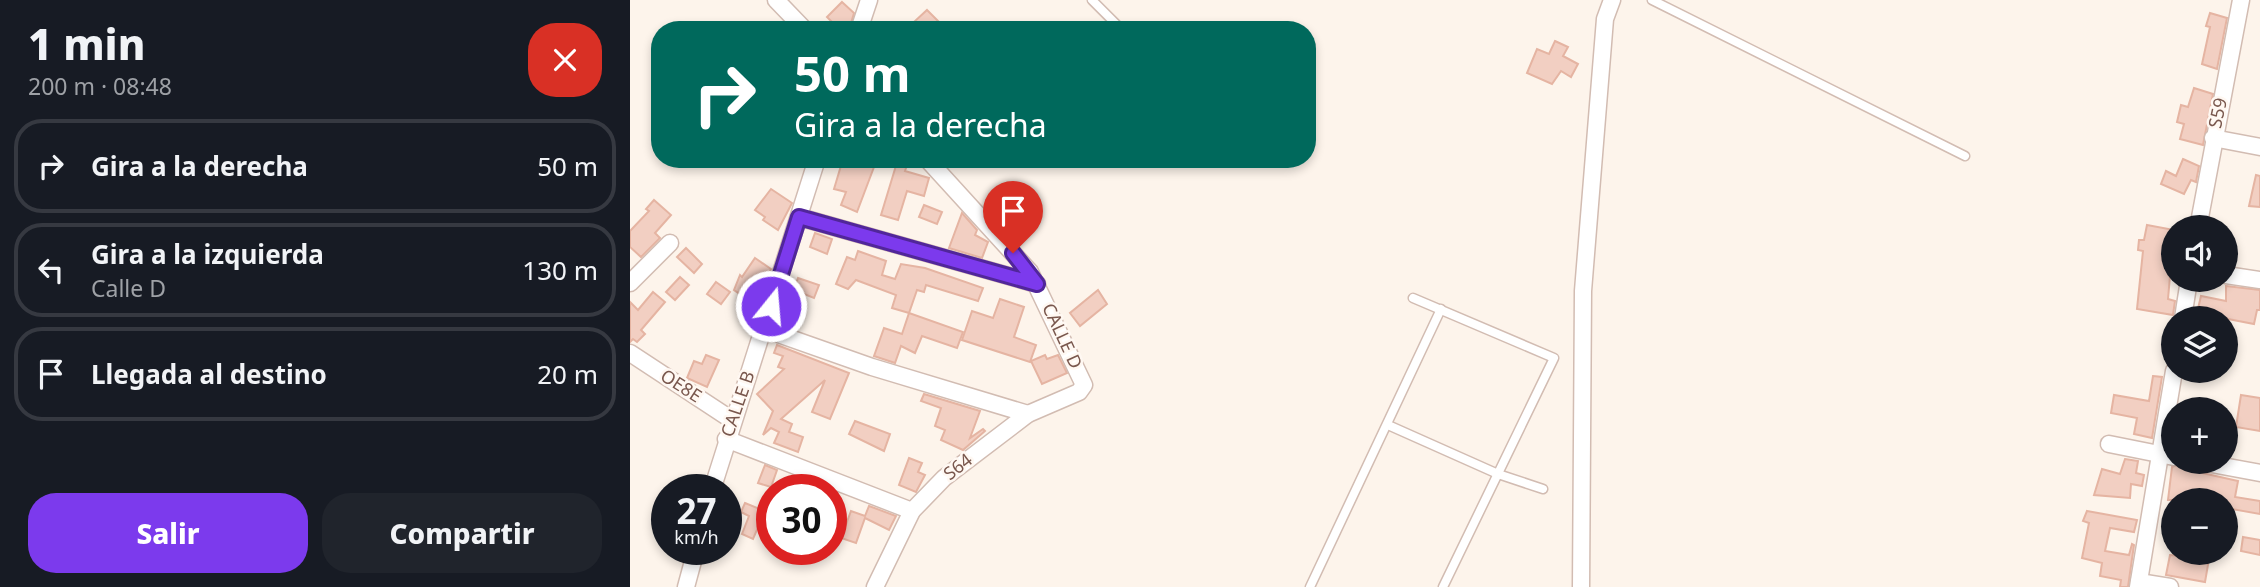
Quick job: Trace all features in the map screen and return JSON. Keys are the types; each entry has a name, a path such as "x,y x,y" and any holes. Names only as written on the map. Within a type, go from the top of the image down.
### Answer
{"street":[{"path":"776,0 796,21"},
{"path":"862,21 869,0"},
{"path":"1581,587 1583,291 1605,19 1612,0"},
{"name":"S59","path":"2200,215 2241,0"},
{"path":"2213,138 2260,147"},
{"name":"CALLE B","path":"716,474 814,168"},
{"name":"CALLE D","path":"935,168 1030,271 1083,381 1082,388"},
{"path":"799,217 1037,284"},
{"path":"630,283 670,243"},
{"path":"2238,277 2260,281"},
{"path":"764,329 872,367 1028,414"},
{"name":"OE8E","path":"630,353 732,420"},
{"name":"S64","path":"875,587 912,510 944,478 1028,414 1082,388"},
{"path":"726,439 912,510"},
{"path":"2109,444 2161,455"},
{"path":"2238,469 2260,473"},
{"path":"2163,474 2138,584 2170,587"},
{"path":"686,587 692,565"}],"lane":[{"path":"1092,0 1113,21"},
{"path":"1652,0 1965,156"},
{"path":"1413,298 1554,358 1447,586"},
{"path":"1310,587 1441,309"},
{"path":"1388,425 1498,474 1543,489"}],"building":[{"path":"842,2 854,13 852,21 831,21 827,17"},
{"path":"927,10 938,21 915,21"},
{"path":"2210,13 2227,18 2217,69 2202,64 2210,27 2206,26"},
{"path":"1555,41 1568,47 1563,56 1578,64 1571,77 1561,71 1552,84 1527,73 1537,49 1549,54"},
{"path":"2194,88 2213,94 2203,145 2180,139 2184,124 2177,122 2181,105 2188,107"},
{"path":"2183,159 2199,166 2196,182 2191,180 2184,194 2161,184 2166,171 2176,176"},
{"path":"840,168 874,168 857,212 841,205 846,192 834,189"},
{"path":"895,168 906,168 905,171 929,178 924,196 907,191 898,220 881,215"},
{"path":"2256,175 2260,176 2260,207 2249,206"},
{"path":"771,189 792,203 778,230 763,220 765,217 755,210"},
{"path":"654,200 671,215 655,233 660,238 641,257 630,247 630,231 649,211 646,209"},
{"path":"924,205 942,212 937,224 919,217"},
{"path":"962,213 977,230 975,235 988,242 982,258 949,248"},
{"path":"2147,225 2161,228 2161,292 2169,292 2168,299 2175,301 2174,306 2161,306 2161,313 2137,309 2143,251 2138,250 2139,240 2144,240"},
{"path":"815,233 832,239 827,254 810,247"},
{"path":"686,248 702,264 694,273 677,257"},
{"path":"858,251 886,261 882,275 895,279 901,264 925,268 983,288 978,301 926,285 924,292 917,290 909,313 892,308 896,295 856,280 848,289 836,284 847,257 855,260"},
{"path":"755,258 771,269 763,286 757,281 746,298 734,290 740,275 742,277"},
{"path":"680,277 689,285 675,300 666,292"},
{"path":"798,278 819,285 814,298 794,290"},
{"path":"716,282 730,292 721,304 707,294"},
{"path":"2238,287 2260,290 2260,310 2257,310 2254,324 2238,321 2238,306 2199,306 2201,296 2226,301 2226,292 2238,292"},
{"path":"1098,290 1107,304 1080,326 1070,313"},
{"path":"653,292 665,302 641,330 645,334 637,342 633,339 630,342 630,302 638,310"},
{"path":"1000,299 1024,307 1014,337 1036,345 1030,362 962,340 972,311 993,318"},
{"path":"909,313 963,332 957,348 922,336 915,353 901,346 895,363 874,356 884,328 902,334"},
{"path":"777,345 849,373 830,419 812,412 825,380 781,419 792,424 789,432 803,437 798,452 774,443 779,432 771,428 763,435 773,411 757,394 784,369 778,367 783,356 774,353"},
{"path":"706,355 719,360 707,387 687,378 694,361 702,364"},
{"path":"1045,355 1047,359 1058,355 1067,373 1042,384 1031,361"},
{"path":"2153,376 2161,377 2152,438 2134,434 2137,418 2111,413 2114,395 2149,401"},
{"path":"924,394 980,411 970,438 983,429 985,431 963,450 941,440 945,430 935,426 941,408 921,401"},
{"path":"2241,395 2260,398 2260,431 2238,427"},
{"path":"855,421 890,434 884,451 849,434"},
{"path":"909,458 922,463 918,472 925,475 916,492 899,485"},
{"path":"2125,459 2138,461 2136,473 2144,475 2142,486 2131,484 2130,498 2094,495 2102,469 2120,474"},
{"path":"765,465 777,470 776,474 762,474"},
{"path":"2171,474 2207,474 2238,481 2237,488 2169,488"},
{"path":"2238,497 2260,501 2260,514 2238,510"},
{"path":"745,503 756,507 756,532 753,539 742,534 749,516 742,510"},
{"path":"869,506 896,516 889,530 865,518 856,543 847,540 847,522 851,511 865,516"},
{"path":"2087,511 2137,520 2134,532 2110,528 2105,551 2129,555 2132,544 2134,545 2128,587 2120,587 2121,580 2100,576 2102,563 2082,558 2089,523 2083,521"},
{"path":"2243,537 2260,540 2260,555 2241,551"},
{"path":"2168,565 2208,565 2205,582 2166,575"}],"route":[{"path":"771,306 799,217 1037,284 1030,271 1013,253"}]}
